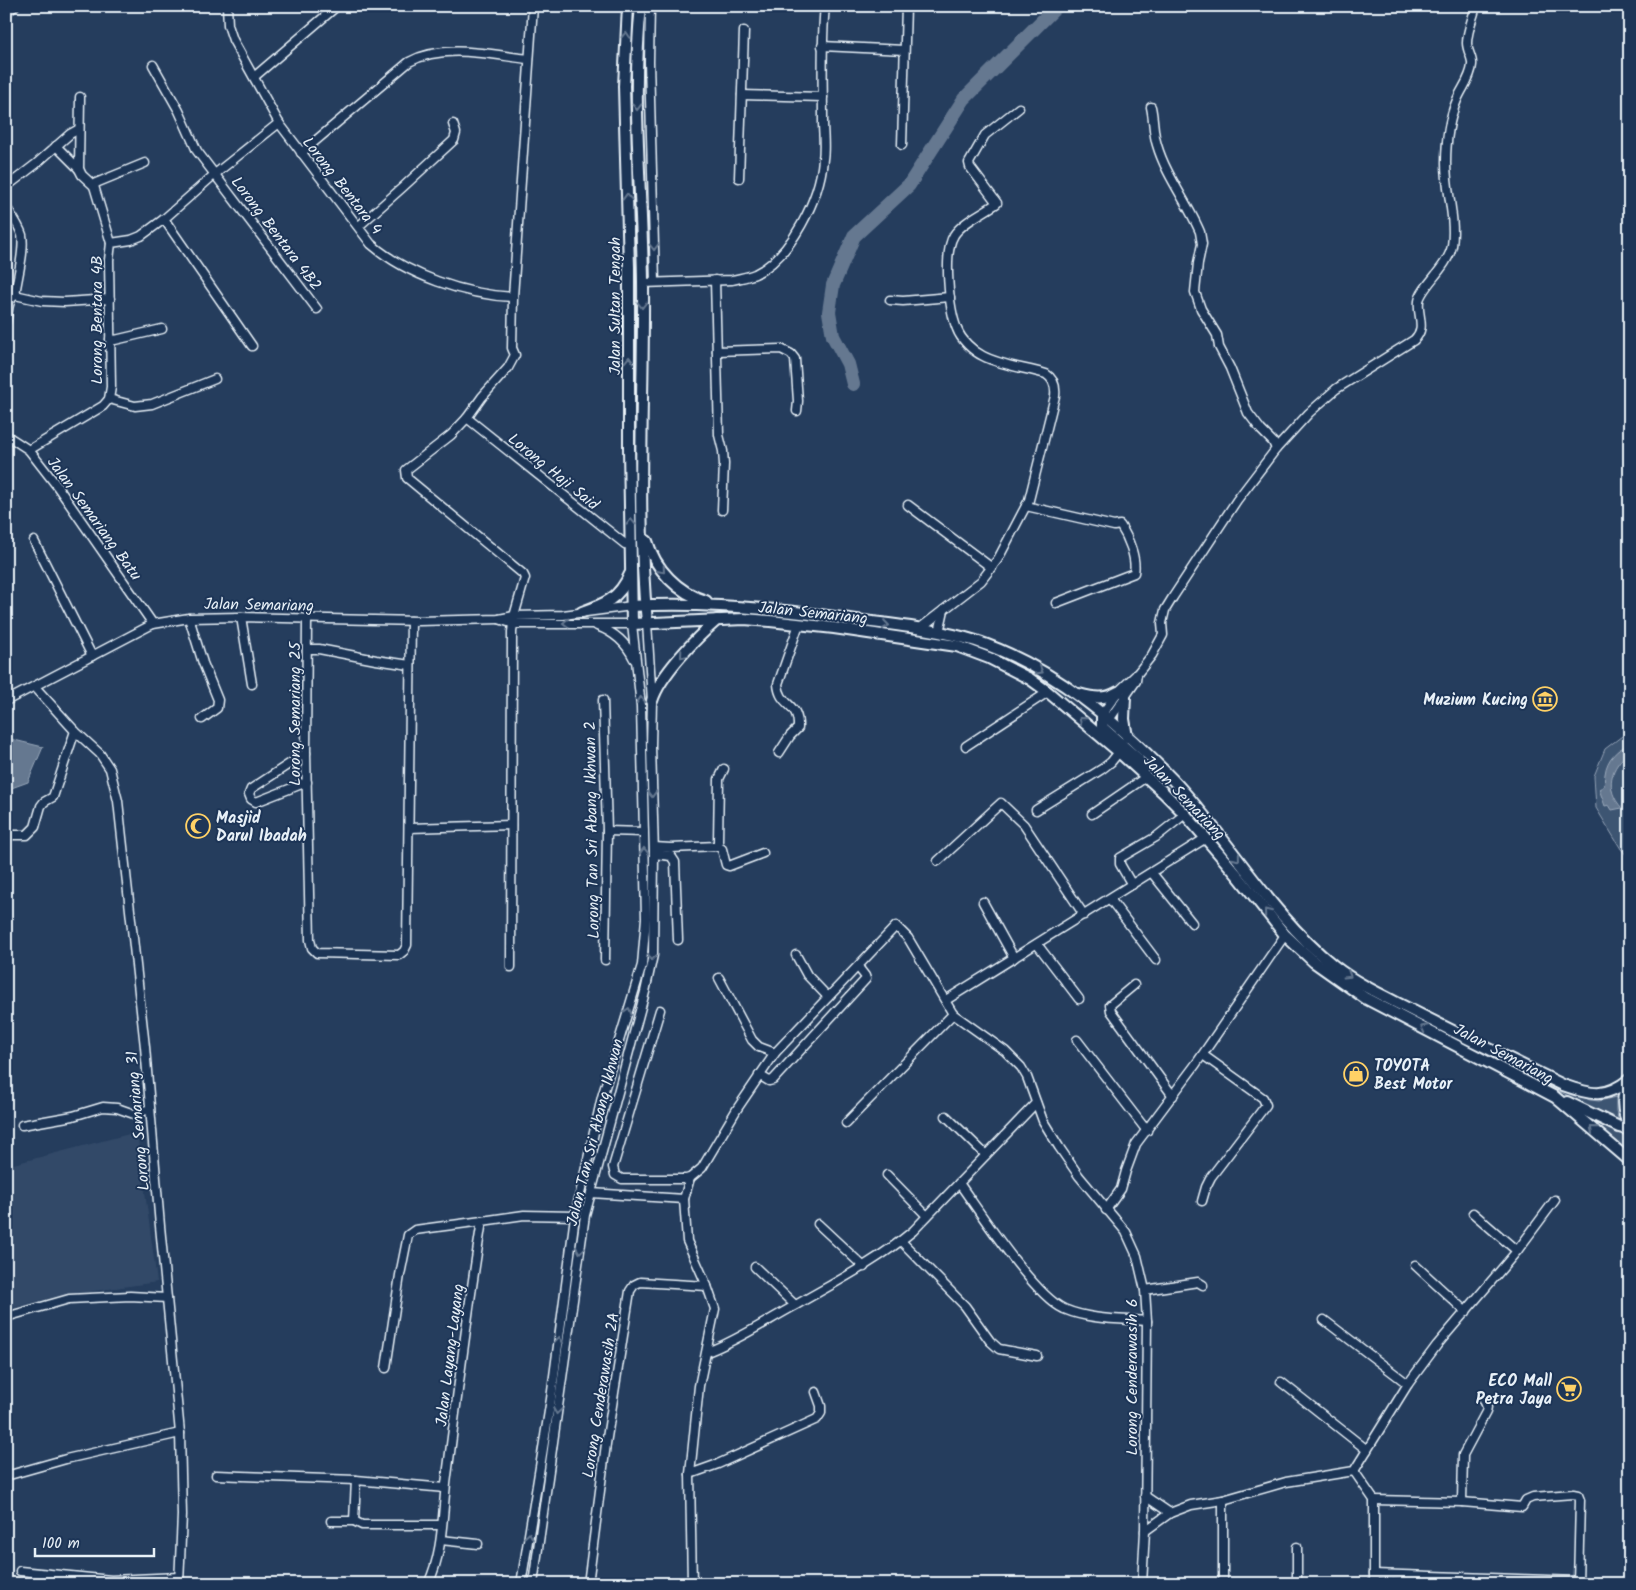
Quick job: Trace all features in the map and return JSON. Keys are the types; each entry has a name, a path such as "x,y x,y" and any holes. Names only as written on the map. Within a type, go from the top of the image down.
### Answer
{"main road":[{"name":"Jalan Sultan Tengah","path":"628,6 624,86 629,267 629,448 632,624"},
{"name":"Jalan Sultan Tengah","path":"641,6 636,87 643,283 642,526 647,623"},
{"path":"642,526 649,549 659,567 687,594 714,604"},
{"path":"582,612 610,600 619,593 625,585 632,568"},
{"name":"Jalan Semariang","path":"632,606 714,604 825,616 942,633 976,641 995,649 1036,669 1074,692 1127,737 1174,781 1302,937 1336,968 1375,992 1572,1088 1594,1094 1610,1092 1630,1080"},
{"path":"652,701 655,691 663,679 703,632 717,620"},
{"name":"Jalan Semariang","path":"632,624 717,620 799,624 956,646 973,651 1011,668 1048,692 1119,752 1185,814 1285,935 1314,962 1357,993 1555,1097 1630,1161"},
{"path":"1074,692 1094,699 1122,695 1127,737"},
{"path":"1105,717 1102,727 1138,759 1145,776"},
{"path":"1630,1080 1623,1096 1622,1107 1624,1117 1630,1129"},
{"path":"1555,1097 1619,1127 1630,1129"}],"street":[{"path":"6,13 15,6"},
{"name":"Lorong Bentara 4","path":"227,6 228,25 233,40 279,123 371,244 382,254 412,271 463,289 513,298"},
{"path":"254,77 337,6"},
{"path":"511,967 512,632 524,583 523,574 418,488 406,474 406,470 451,435 508,368 515,355 512,348 513,298 533,6"},
{"path":"650,6 649,70 655,282"},
{"path":"643,283 738,279 755,274 782,252 793,237 815,196 824,158 822,46 825,6"},
{"path":"902,146 906,6"},
{"path":"1105,717 1152,655 1163,635 1162,623 1165,610 1173,597 1237,500 1276,449 1309,413 1336,389 1419,335 1422,329 1419,301 1444,266 1451,249 1454,234 1446,164 1449,131 1457,100 1470,77 1473,64 1467,45 1468,33 1476,6"},
{"path":"739,178 744,31"},
{"path":"822,46 904,50"},
{"path":"301,153 409,62 420,56 461,52 529,60"},
{"name":"Lorong Bentara 4B2","path":"154,65 179,111 197,151 317,309"},
{"path":"742,95 823,97"},
{"path":"78,169 80,97"},
{"path":"1151,107 1153,131 1157,147 1200,232 1202,244 1195,292 1202,309 1217,335 1219,347 1248,412 1261,430 1273,442 1276,449"},
{"path":"919,630 981,581 992,568 1026,506 1056,396 1054,382 1046,374 993,360 976,351 956,328 950,297 948,257 955,234 997,203 969,164 985,135 1019,108"},
{"name":"Lorong Bentara 4B","path":"29,450 103,406 109,399 111,387 109,260 111,243 132,240 141,236 279,123"},
{"path":"359,226 454,140 456,133 453,124"},
{"path":"6,187 70,134 79,129"},
{"path":"56,146 94,186 111,243"},
{"path":"94,186 96,183 145,163"},
{"path":"6,207 17,222 23,244 15,295 11,298 6,322"},
{"path":"164,219 252,346"},
{"path":"715,280 719,435 724,464 722,510"},
{"path":"15,295 42,301 65,302 110,299"},
{"path":"890,300 911,301 950,297"},
{"path":"110,339 115,340 162,329"},
{"path":"718,351 775,348 791,354 794,359 798,401 797,411"},
{"path":"109,399 136,406 152,404 215,379"},
{"name":"Lorong Haji Said","path":"467,418 625,544"},
{"name":"Jalan Semariang Batu","path":"6,435 29,450 63,494 153,624"},
{"path":"908,505 992,568"},
{"path":"1026,506 1114,526 1120,525 1129,542 1135,565 1134,573 1056,604"},
{"path":"34,541 92,656"},
{"path":"514,620 632,606"},
{"path":"942,633 940,628 944,610"},
{"path":"241,617 252,684"},
{"name":"Jalan Semariang","path":"6,702 153,624 189,618 241,617 411,621 514,620"},
{"path":"189,618 203,664 218,700 217,708 202,719"},
{"name":"Lorong Semariang 25","path":"307,620 306,753 310,940 312,948 318,953 399,955 404,951 407,945 409,828"},
{"path":"514,620 632,624"},
{"path":"411,621 409,828 511,825"},
{"path":"590,623 612,632 631,652 637,665"},
{"name":"Jalan Tan Sri Abang Ikhwan","path":"533,1584 585,1215 645,992 653,955 652,701 647,623"},
{"name":"Jalan Tan Sri Abang Ikhwan","path":"521,1584 551,1399 575,1216 602,1097 642,965 646,918 641,706 632,624"},
{"path":"779,753 790,736 798,728 798,718 794,709 784,701 779,693 778,684 799,624"},
{"path":"308,649 319,648 410,665"},
{"name":"Lorong Semariang 31","path":"35,687 75,731 100,754 110,768 118,800 145,1047 180,1433 182,1515 179,1580"},
{"path":"966,746 1048,692"},
{"name":"Lorong Tan Sri Abang Ikhwan 2","path":"603,700 607,831 606,960"},
{"path":"6,832 13,835 27,836 35,827 41,806 53,797 75,731"},
{"path":"1036,810 1111,762 1119,752"},
{"path":"306,753 251,789 249,794 256,802 307,782"},
{"path":"717,846 719,779 724,769"},
{"path":"1092,814 1145,776"},
{"path":"938,861 1001,803 1024,825 1084,915"},
{"path":"1132,885 1120,864 1120,858 1156,838 1185,814"},
{"path":"607,831 644,832"},
{"path":"946,1000 1206,838"},
{"path":"654,850 717,846 722,849 726,865 729,866 763,853"},
{"path":"654,850 671,856 675,862 678,940"},
{"path":"1152,873 1192,923"},
{"path":"1110,899 1156,960"},
{"path":"983,902 1014,958"},
{"name":"Lorong Cenderawasih 6","path":"858,967 896,926 908,938 953,1014 1014,1059 1027,1077 1043,1121 1059,1147 1079,1176 1126,1232 1137,1256 1145,1290 1147,1321 1145,1532 1142,1584"},
{"path":"1106,1210 1121,1189 1136,1144 1203,1055 1285,935"},
{"path":"1037,944 1079,999"},
{"path":"796,955 807,975 828,997"},
{"path":"660,1010 613,1171 615,1175 622,1179 680,1179 690,1178 702,1168 737,1109 759,1075 775,1053 858,967 866,979 844,1004 773,1080 769,1082 759,1075"},
{"path":"719,978 752,1040 759,1047 775,1053"},
{"path":"1134,985 1113,1002 1110,1006 1111,1010 1173,1096"},
{"path":"846,1123 953,1014"},
{"path":"1077,1040 1147,1131"},
{"path":"1202,1201 1206,1187 1212,1177 1266,1105 1263,1098 1203,1055"},
{"path":"708,1352 730,1344 864,1267 901,1241 959,1184 1036,1103"},
{"path":"22,1125 73,1116 103,1107 117,1108 134,1114 150,1110"},
{"path":"946,1116 986,1155"},
{"path":"887,1175 927,1216"},
{"path":"690,1178 684,1200 687,1240 715,1309 708,1352 699,1386 690,1474 692,1584"},
{"path":"959,1184 1026,1273 1052,1302 1065,1309 1087,1316 1147,1321"},
{"path":"591,1193 684,1200"},
{"path":"1354,1471 1408,1384 1437,1346 1517,1251 1555,1200"},
{"path":"1473,1213 1517,1251"},
{"path":"386,1368 408,1235 415,1230 524,1214 575,1216"},
{"name":"Jalan Layang-Layang","path":"428,1584 435,1570 441,1540 445,1488 482,1221"},
{"path":"818,1224 864,1267"},
{"path":"901,1241 965,1306 990,1341 999,1349 1037,1356"},
{"path":"1415,1265 1466,1312"},
{"path":"755,1267 795,1305"},
{"name":"Lorong Cenderawasih 2A","path":"588,1584 604,1453 630,1291 634,1285 640,1282 707,1286"},
{"path":"1145,1290 1198,1282 1203,1285"},
{"path":"6,1317 70,1299 130,1296 167,1298"},
{"path":"1324,1320 1408,1384"},
{"path":"1281,1382 1366,1450"},
{"path":"690,1474 718,1464 817,1419 821,1413 821,1406 816,1392"},
{"path":"1462,1502 1463,1454 1486,1412 1487,1407 1484,1400"},
{"path":"6,1476 76,1456 180,1433"},
{"path":"1354,1471 1374,1500 1374,1584"},
{"path":"1145,1532 1170,1513 1191,1505 1223,1500 1286,1482 1354,1471"},
{"path":"216,1475 356,1480 445,1488"},
{"path":"354,1521 356,1480"},
{"path":"1374,1500 1462,1502 1522,1507 1526,1500 1532,1496 1573,1494 1578,1495 1580,1500 1578,1583 1374,1574"},
{"path":"1145,1496 1170,1513"},
{"path":"1223,1500 1223,1584"},
{"path":"332,1521 354,1521 362,1525 441,1525"},
{"path":"441,1540 478,1544"},
{"path":"1297,1548 1297,1584"},
{"path":"20,1572 111,1580 179,1580"}],"shaded area":[{"path":"1630,730 1630,859 1621,849 1596,808 1594,776 1605,749"},
{"path":"6,738 43,747 28,782 6,790"},
{"path":"1630,743 1630,752 1614,771 1611,786 1616,801 1622,808 1612,810 1609,805 1605,806 1599,789 1604,786 1606,768 1610,759"},
{"path":"1518,1070 1590,1100 1599,1101 1616,1097 1616,1111 1619,1122"},
{"path":"1578,1110 1620,1131 1630,1141 1630,1155"},
{"path":"137,1132 157,1282 59,1296 6,1310 6,1166"}],"waterway":[{"path":"853,384 848,364 833,336 829,312 833,285 854,236 909,185 964,99 1057,6"}],"place":[{"name":"Muzium Kucing","path":"1545,699"},
{"name":"Masjid Darul Ibadah","path":"198,826"},
{"name":"TOYOTA Best Motor","path":"1356,1074"},
{"name":"ECO Mall Petra Jaya","path":"1569,1389"}]}
